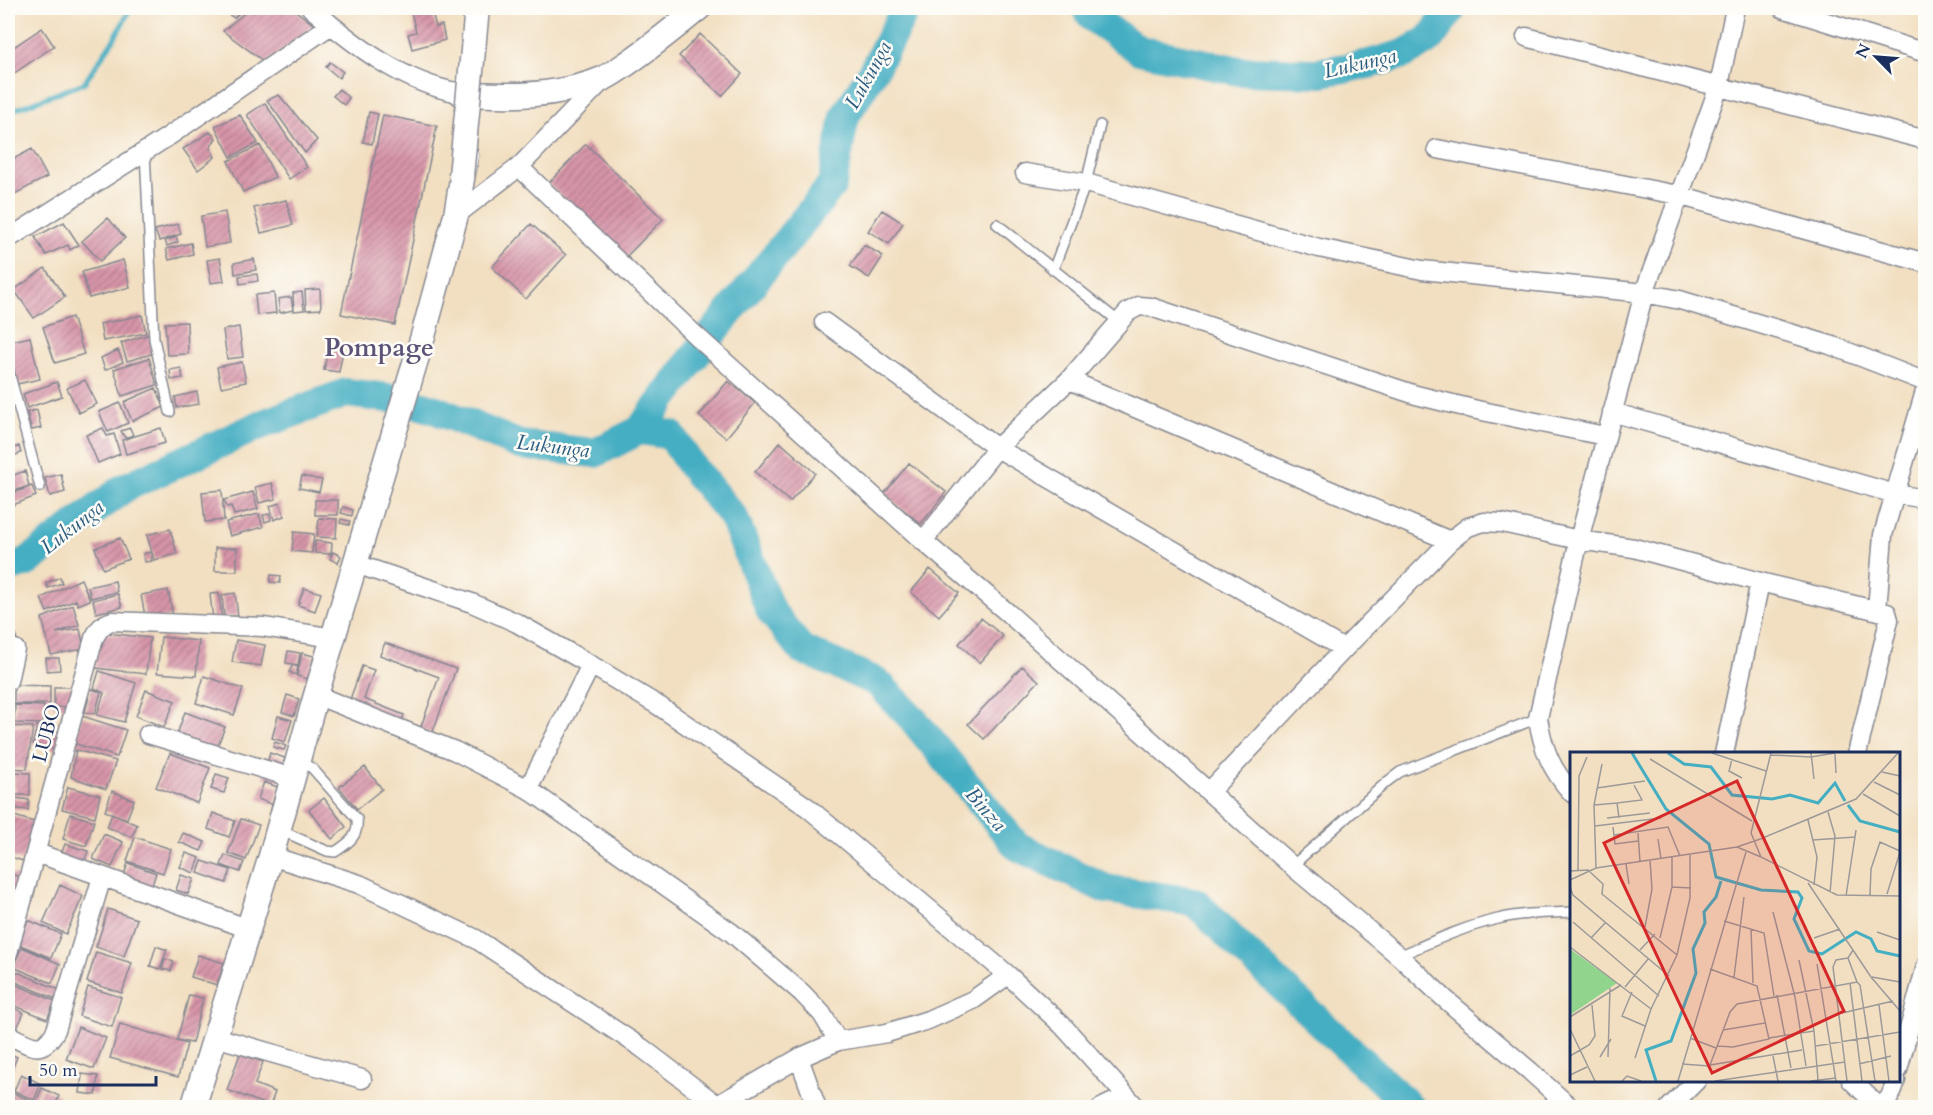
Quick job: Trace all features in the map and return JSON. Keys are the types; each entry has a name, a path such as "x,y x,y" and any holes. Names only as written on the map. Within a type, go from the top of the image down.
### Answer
{"street":[{"path":"312,8 331,24 406,76 429,87 470,94 533,94 566,90 604,78"},
{"path":"193,1107 271,856 316,695 423,336 456,215 477,8"},
{"path":"461,176 477,8"},
{"path":"456,215 519,167 604,78 642,54 699,8"},
{"path":"1570,791 1549,763 1542,742 1538,718 1579,540 1644,293 1719,86 1735,8"},
{"path":"1782,8 1926,53"},
{"path":"8,239 145,152 331,24"},
{"path":"1526,37 1926,140"},
{"path":"1437,149 1678,195 1926,263"},
{"path":"519,167 693,333 923,541 1570,1107"},
{"path":"1025,172 1086,183 1319,248 1422,270 1644,293 1680,300 1830,345 1926,382"},
{"path":"923,541 997,448 1069,380 1119,321 1139,306 1151,307 1416,395 1605,436"},
{"path":"824,322 997,448 1344,649"},
{"path":"1069,380 1450,541"},
{"path":"1877,610 1883,536 1926,388"},
{"path":"1612,412 1895,494 1926,500"},
{"path":"1209,792 1450,541 1468,527 1484,522 1502,523 1634,549 1887,613 1890,620 1857,752"},
{"path":"356,564 471,603 517,623 591,664 659,706 807,807 1008,975 1062,1025 1132,1102"},
{"path":"1724,752 1760,582"},
{"name":"LUBO","path":"8,953 94,638 99,628 112,621 124,621 263,627 334,638"},
{"path":"8,681 15,649"},
{"path":"528,789 591,664"},
{"path":"316,695 455,751 528,789 732,933 802,993 822,1014 838,1041"},
{"path":"148,734 295,770"},
{"path":"37,853 249,929"},
{"path":"271,856 359,884 476,939 642,1048 715,1106 798,1058 838,1041 887,1033 928,1020 973,1000 1008,975"},
{"path":"8,1035 33,1046 43,1046 50,1041 56,1030 102,877"},
{"path":"1900,1066 1926,966"},
{"path":"215,1036 362,1079"},
{"path":"798,1058 817,1107"},
{"path":"1669,1107 1695,1082"},
{"path":"1853,1082 1877,1105 1882,1106 1889,1100 1895,1082"},
{"path":"1101,1107 1132,1102"}],"lane":[{"path":"1053,270 1086,183 1100,125"},
{"path":"145,152 154,339 170,412"},
{"path":"997,224 1119,321"},
{"path":"8,368 40,487"},
{"path":"1292,866 1401,772 1538,718"},
{"path":"278,829 335,852 354,838 357,832 357,819 312,768 295,770"},
{"path":"1398,956 1443,936 1499,918 1570,912"}],"building":[{"path":"219,8 244,8 234,18"},
{"path":"250,8 292,8 314,25 266,63 223,31"},
{"path":"410,8 431,8 436,27 442,25 445,40 412,49 408,34 416,32"},
{"path":"42,28 54,46 13,74 8,66 8,51"},
{"path":"700,34 742,74 722,96 679,56"},
{"path":"330,62 343,72 339,78 326,67"},
{"path":"339,89 349,98 344,105 333,96"},
{"path":"279,95 317,140 305,153 267,100"},
{"path":"265,103 307,167 289,179 247,115"},
{"path":"369,112 378,114 372,144 363,142"},
{"path":"240,115 258,143 231,157 215,126"},
{"path":"383,115 437,126 395,325 341,314"},
{"path":"210,132 216,138 210,148 215,157 198,170 183,149"},
{"path":"586,144 663,219 625,258 548,184"},
{"path":"260,145 275,177 243,192 228,161"},
{"path":"32,149 47,177 13,195 8,184 8,162"},
{"path":"286,200 293,225 261,233 254,208"},
{"path":"882,210 903,223 889,244 868,231"},
{"path":"225,212 230,243 205,247 201,216"},
{"path":"108,218 125,238 100,261 82,241"},
{"path":"64,222 79,245 70,250 68,245 46,255 35,237"},
{"path":"178,224 181,234 159,241 155,230"},
{"path":"531,224 566,255 526,299 492,267"},
{"path":"176,237 178,242 167,246 165,241"},
{"path":"191,243 193,254 169,260 166,249"},
{"path":"864,245 883,256 869,278 850,266"},
{"path":"220,258 224,281 211,283 207,260"},
{"path":"254,259 256,270 235,274 234,263"},
{"path":"123,260 130,287 89,298 82,272"},
{"path":"45,268 65,297 34,318 14,290"},
{"path":"257,274 258,281 240,284 239,276"},
{"path":"320,289 321,309 306,310 305,290"},
{"path":"302,292 304,310 294,311 293,293"},
{"path":"274,293 276,313 257,315 255,295"},
{"path":"291,297 293,310 280,313 278,299"},
{"path":"142,315 146,333 103,341 100,324"},
{"path":"72,317 84,354 55,363 43,327"},
{"path":"187,322 188,354 167,355 165,323"},
{"path":"239,327 243,357 227,359 223,330"},
{"path":"150,334 155,353 127,361 121,343"},
{"path":"30,337 40,379 17,384 8,342"},
{"path":"328,347 343,350 339,372 324,370"},
{"path":"118,350 123,362 105,370 101,358"},
{"path":"149,358 157,385 122,396 114,369"},
{"path":"242,362 246,382 221,387 217,367"},
{"path":"181,368 183,378 171,380 170,370"},
{"path":"85,380 97,404 79,413 67,388"},
{"path":"728,381 755,403 726,438 699,416"},
{"path":"57,382 62,396 27,408 23,394"},
{"path":"156,388 164,407 132,421 124,402"},
{"path":"197,392 199,404 177,408 175,397"},
{"path":"120,403 128,423 108,432 99,412"},
{"path":"37,410 41,428 32,430 27,412"},
{"path":"103,428 107,436 114,434 120,454 98,463 86,435"},
{"path":"130,428 133,435 125,438 121,431"},
{"path":"161,428 165,443 126,454 122,440"},
{"path":"780,442 815,473 790,502 755,472"},
{"path":"19,446 21,453 8,458 8,450"},
{"path":"909,463 946,492 921,524 884,494"},
{"path":"25,471 29,486 8,493 8,477"},
{"path":"61,474 65,492 50,496 45,478"},
{"path":"302,476 322,480 319,492 299,488"},
{"path":"272,483 276,499 259,503 255,487"},
{"path":"32,486 36,496 8,507 8,495"},
{"path":"222,490 224,520 205,522 202,492"},
{"path":"253,492 258,509 234,515 231,506 227,507 224,500"},
{"path":"315,500 338,500 338,515 315,515"},
{"path":"280,503 284,516 274,520 270,506"},
{"path":"343,507 353,510 352,516 341,513"},
{"path":"259,514 263,527 230,536 226,522"},
{"path":"270,514 271,520 265,522 263,515"},
{"path":"319,518 337,519 336,538 317,537"},
{"path":"341,519 350,521 349,525 340,523"},
{"path":"170,529 177,554 154,560 147,535"},
{"path":"294,532 314,534 312,553 292,551"},
{"path":"120,538 129,559 103,569 95,548"},
{"path":"315,541 332,543 331,554 315,553"},
{"path":"215,548 237,548 237,571 215,571"},
{"path":"150,552 152,561 145,562 143,554"},
{"path":"333,552 341,556 338,563 330,559"},
{"path":"930,569 959,593 939,616 911,592"},
{"path":"271,575 281,576 280,583 270,582"},
{"path":"60,577 62,583 48,588 46,583"},
{"path":"81,579 90,600 78,605 76,600 47,612 41,598"},
{"path":"115,581 117,592 91,598 88,587"},
{"path":"304,588 321,593 315,611 298,605"},
{"path":"168,590 173,616 146,621 141,595"},
{"path":"219,593 222,618 213,619 210,594"},
{"path":"235,593 238,616 224,617 222,595"},
{"path":"118,594 122,607 96,613 93,600"},
{"path":"73,605 79,625 56,633 80,629 84,649 51,655 42,618"},
{"path":"981,618 1003,636 980,663 959,644"},
{"path":"99,632 150,638 146,674 95,668"},
{"path":"16,634 17,645 8,647 8,636"},
{"path":"161,637 199,641 196,676 157,673"},
{"path":"236,640 265,645 261,666 232,662"},
{"path":"385,643 456,669 432,734 420,729 439,677 380,655"},
{"path":"288,651 300,653 298,665 286,663"},
{"path":"302,653 314,656 308,679 297,676"},
{"path":"46,658 59,658 60,670 47,671"},
{"path":"293,665 298,667 296,675 289,672"},
{"path":"362,666 374,670 364,699 404,715 400,726 348,705"},
{"path":"1022,666 1039,681 984,739 968,724"},
{"path":"99,671 136,683 124,722 97,715 104,693 94,688"},
{"path":"204,676 243,689 234,715 196,703"},
{"path":"14,685 50,686 50,704 14,704"},
{"path":"54,687 73,687 73,707 54,707"},
{"path":"91,689 101,692 95,714 85,712"},
{"path":"146,690 175,701 164,727 136,716"},
{"path":"287,695 299,699 294,716 282,712"},
{"path":"15,705 44,706 43,724 14,723"},
{"path":"185,712 225,727 212,760 173,745"},
{"path":"82,716 126,730 117,757 73,743"},
{"path":"278,716 292,720 285,742 272,738"},
{"path":"8,726 33,727 27,769 8,768"},
{"path":"37,726 65,733 61,751 33,744"},
{"path":"275,742 286,746 284,750 273,747"},
{"path":"76,750 116,761 106,789 71,777"},
{"path":"170,753 210,768 197,803 156,787"},
{"path":"270,753 285,758 278,781 263,777"},
{"path":"365,767 382,789 357,809 339,787"},
{"path":"14,772 30,773 30,795 14,795"},
{"path":"216,774 229,778 224,793 211,789"},
{"path":"264,782 280,788 274,805 258,799"},
{"path":"68,787 100,795 95,817 62,809"},
{"path":"112,791 134,800 127,819 105,811"},
{"path":"8,797 29,800 28,810 8,808"},
{"path":"324,798 346,827 332,839 309,810"},
{"path":"213,813 235,821 229,837 208,829"},
{"path":"8,814 34,822 23,861 8,856"},
{"path":"70,814 94,821 86,846 63,839"},
{"path":"112,814 137,825 132,837 107,827"},
{"path":"241,819 259,825 246,860 228,853"},
{"path":"183,833 205,842 201,851 179,842"},
{"path":"104,834 123,842 112,867 93,859"},
{"path":"135,837 171,849 163,873 127,861"},
{"path":"65,844 88,851 82,869 59,860"},
{"path":"186,853 200,858 194,873 180,867"},
{"path":"225,855 244,862 240,872 221,865"},
{"path":"202,861 231,870 226,883 198,873"},
{"path":"128,863 156,873 150,891 122,881"},
{"path":"8,873 20,877 12,913 8,912"},
{"path":"181,875 194,879 188,894 176,890"},
{"path":"60,885 83,896 66,934 43,923"},
{"path":"108,909 137,919 124,956 96,947"},
{"path":"28,920 61,934 51,958 18,944"},
{"path":"156,946 167,950 160,969 150,966"},
{"path":"22,947 60,964 52,983 13,967"},
{"path":"96,952 132,963 122,993 87,982"},
{"path":"198,955 224,963 217,985 191,977"},
{"path":"165,959 174,962 171,971 162,969"},
{"path":"15,971 60,990 56,999 11,980"},
{"path":"10,982 55,1001 47,1019 8,1003"},
{"path":"88,987 121,997 112,1027 79,1016"},
{"path":"189,995 203,998 192,1043 177,1040"},
{"path":"8,1005 24,1013 15,1032 8,1028"},
{"path":"120,1024 187,1044 178,1077 110,1058"},
{"path":"78,1027 106,1038 94,1069 66,1059"},
{"path":"8,1053 17,1057 8,1080"},
{"path":"240,1054 263,1062 255,1084 275,1092 270,1106 227,1090"},
{"path":"21,1074 41,1084 34,1100 14,1091"},
{"path":"82,1074 98,1076 96,1095 80,1093"},
{"path":"42,1088 59,1096 54,1108 44,1108 35,1104"},
{"path":"11,1092 31,1101 29,1108 18,1108 8,1103"}],"waterway":[{"path":"8,112 84,83 114,39 131,8"},
{"name":"Lukunga","path":"8,568 27,562 124,488 260,425 346,393 405,400 436,410 520,445 595,453 640,430 703,345 832,185 845,116 874,69 906,8"},
{"name":"Lukunga","path":"1086,8 1093,18 1139,50 1239,71 1316,73 1369,64 1404,54 1430,39 1452,8"},
{"name":"Binza","path":"640,430 671,435 692,467 734,518 770,610 801,649 877,682 911,717 1017,846 1106,889 1195,902 1411,1108"}],"district":[{"name":"Pompage","path":"379,347"}]}
